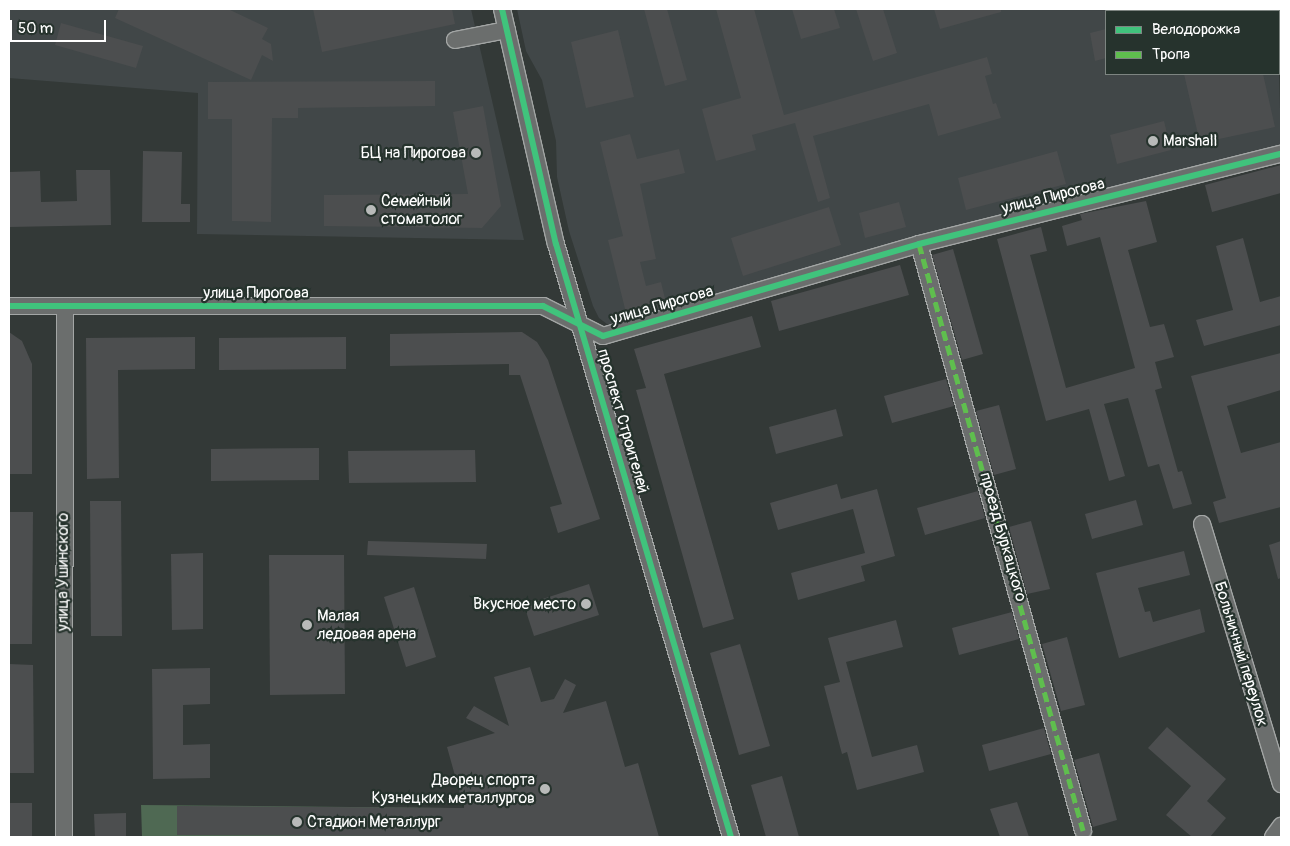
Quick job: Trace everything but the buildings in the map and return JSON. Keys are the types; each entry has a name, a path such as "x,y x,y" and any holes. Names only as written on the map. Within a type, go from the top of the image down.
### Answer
{"street":[{"name":"проспект Строителей","path":"502,9 556,244 731,837"},
{"path":"455,40 507,30"},
{"name":"улица Пирогова","path":"9,306 543,306 581,327 603,336 630,330 919,244 1281,154"},
{"name":"проезд Буркацкого","path":"919,244 1084,830"},
{"name":"улица Ушинского","path":"64,306 64,837"},
{"name":"Больничный переулок","path":"1202,524 1281,784"},
{"path":"1273,837 1281,826"}],"shaded area":[{"path":"9,9 471,9 524,240 197,234 198,93 9,78"},
{"path":"517,9 1263,9 1105,10 1105,75 1279,75 1281,144 616,326 607,324 599,318 593,306 569,231 557,177 556,141 542,80 526,51"}],"green space":[{"name":"Стадион Металлург","path":"141,805 449,808 457,837 142,837"}],"marked path":[{"path":"919,244 1083,830"}],"cycle path":[{"path":"502,9 556,244 731,837"},
{"path":"9,306 543,306 603,336 919,244 1281,154"}],"place":[{"name":"Marshall","path":"1153,141"},
{"name":"БЦ на Пирогова","path":"476,153"},
{"name":"Семейный стоматолог","path":"371,210"},
{"name":"Вкусное место","path":"586,604"},
{"name":"Малая ледовая арена","path":"307,625"},
{"name":"Дворец спорта Кузнецких металлургов","path":"545,789"},
{"name":"Стадион Металлург","path":"297,822"}]}
